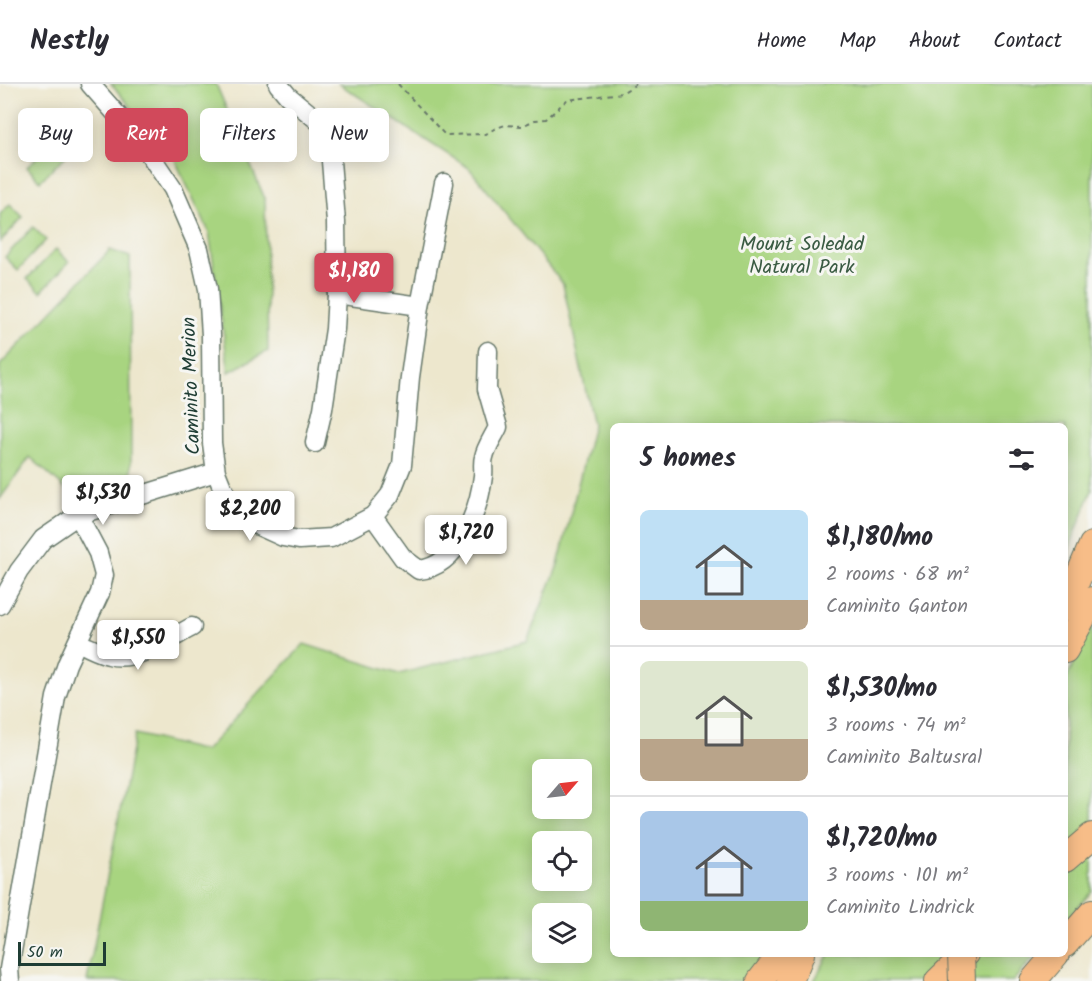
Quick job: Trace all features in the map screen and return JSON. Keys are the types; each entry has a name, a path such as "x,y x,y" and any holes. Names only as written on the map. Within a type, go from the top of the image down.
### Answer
{"highway":[{"path":"1068,601 1092,545"},
{"path":"1068,644 1092,600"},
{"path":"1068,856 1092,836"},
{"path":"1068,941 1092,913"},
{"path":"760,981 779,957"},
{"path":"789,981 800,957"},
{"path":"961,957 962,981"},
{"path":"938,981 963,957"},
{"path":"1032,981 1053,957"}],"street":[{"name":"Caminito Merion","path":"90,84 142,143 167,179 199,249 208,290 211,335 212,442 216,471 222,487 235,507 250,522 283,537 299,540 331,538 374,516 390,495 402,465 410,377 420,306 444,183"},
{"path":"278,84 288,96 327,128 333,140 331,160 336,222 337,294 335,328 315,443"},
{"path":"337,294 420,306"},
{"path":"374,516 403,558 419,570 429,569 454,553 473,517 483,476 484,457 498,427 487,389 488,351"},
{"path":"0,605 19,571 43,539 78,515 216,471"},
{"path":"10,981 9,969 56,697 68,664 100,593 104,575 98,553 78,515"},
{"path":"79,642 110,656 123,656 150,651 192,627"}],"path":[{"path":"398,84 445,135 486,134 505,125 522,126 535,120 546,119 567,100 622,93 636,84"}],"green space":[{"path":"111,84 216,84 226,108 200,108 200,162 249,162 265,199 268,351 229,372 209,232 176,162 188,162 188,108 132,108"},
{"name":"Mount Soledad Natural Park","path":"339,84 1092,84 1092,490 1068,551 1068,423 610,423 610,957 781,957 761,981 87,981 135,734 205,751 304,644 399,674 527,641 558,565 593,425 563,284 469,168 389,116 389,108 376,108"},
{"path":"32,162 60,162 40,181 27,167"},
{"path":"10,204 23,217 0,242 0,214"},
{"path":"33,227 46,240 18,270 5,257"},
{"path":"56,249 69,262 41,292 27,279"},
{"path":"110,250 130,257 131,473 79,501 30,457 0,499 0,365"},
{"path":"1092,625 1092,829 1068,850 1068,676"},
{"path":"1092,852 1092,891 1068,919 1068,873"},
{"path":"827,957 952,957 928,981 814,981"},
{"path":"977,957 1034,957 1013,981 950,981"}]}
